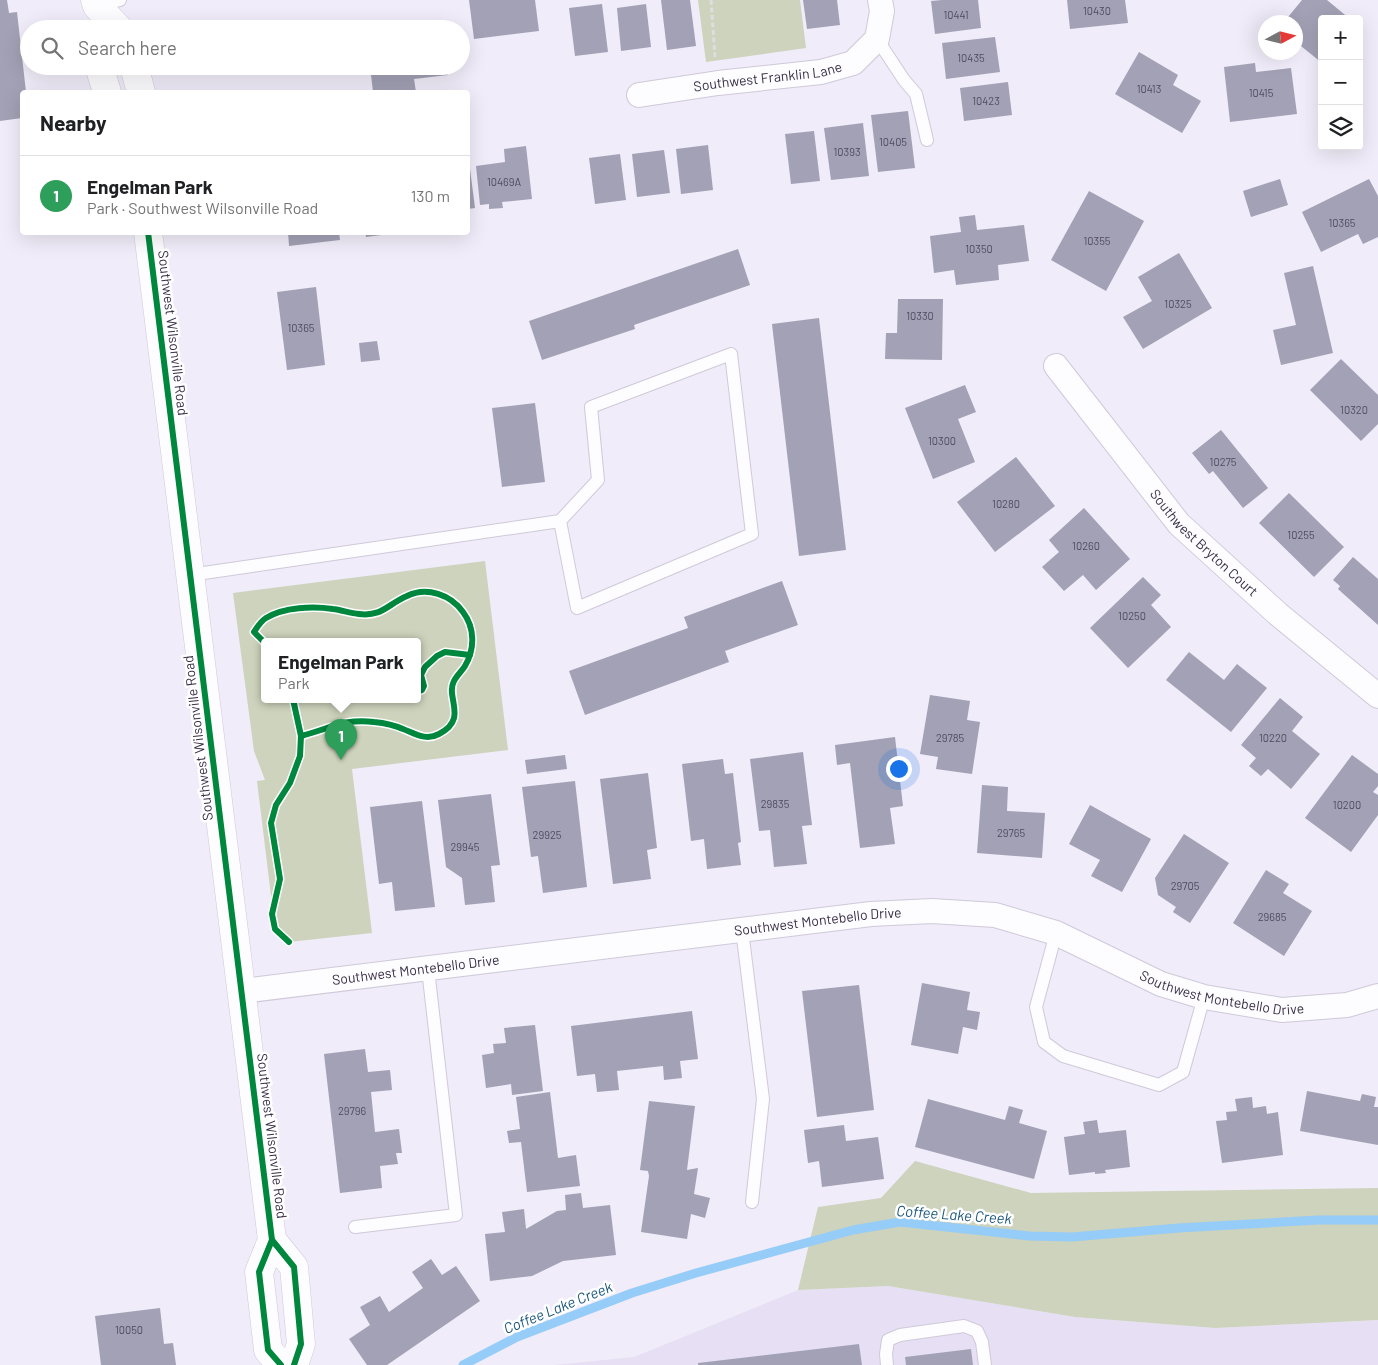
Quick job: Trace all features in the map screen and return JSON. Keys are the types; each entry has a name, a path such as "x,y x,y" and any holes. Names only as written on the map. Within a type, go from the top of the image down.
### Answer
{"main road":[{"path":"101,9 111,20"},
{"path":"101,75 105,90"},
{"path":"136,75 140,90"},
{"name":"Southwest Wilsonville Road","path":"148,235 272,1240 259,1272 268,1350 281,1365"},
{"name":"Southwest Wilsonville Road","path":"272,1240 294,1267 301,1344 294,1365"}],"street":[{"path":"877,39 882,11 880,0"},
{"name":"Southwest Franklin Lane","path":"638,95 718,83 821,72 853,63 877,39"},
{"name":"Southwest Bryton Court","path":"1056,366 1179,524 1278,614 1351,676 1378,696"},
{"name":"Southwest Montebello Drive","path":"242,992 871,914 932,911 995,915 1056,933 1161,984 1204,997 1282,1010 1347,1005 1378,996"}],"lane":[{"path":"877,39 904,80 916,94 927,140"},
{"path":"190,575 560,521 598,480 590,407 731,354 752,534 577,608 560,521"},
{"path":"742,930 763,1099 752,1202"},
{"path":"1056,933 1036,1007 1044,1042 1063,1056 1159,1085 1183,1072 1204,997"},
{"path":"355,1227 456,1215 428,969"},
{"path":"887,1365 888,1340 900,1334 964,1326 977,1331 982,1342 985,1365"}],"path":[{"path":"711,0 710,8 718,83"}],"shaded area":[{"path":"888,1286 1075,1317 1215,1328 1378,1320 1378,1365 554,1365 634,1357 798,1290"}],"green space":[{"path":"698,0 800,0 806,48 706,62"},
{"path":"485,561 508,750 352,769 372,933 289,942 277,927 274,920 257,781 265,780 254,751 233,593"},
{"path":"915,1161 1031,1193 1378,1188 1378,1320 1215,1328 1075,1317 888,1286 798,1290 818,1207 881,1198"}],"building":[{"path":"0,0 7,0 9,13 17,12 20,39 20,75 24,75 26,90 20,90 20,118 0,121"},
{"path":"469,0 535,0 539,31 474,39"},
{"path":"661,0 690,0 696,46 667,50"},
{"path":"803,0 837,0 840,25 807,29"},
{"path":"978,0 981,28 935,34 931,1"},
{"path":"1067,0 1125,0 1128,23 1070,29"},
{"path":"1302,0 1327,0 1345,15 1318,15 1318,60 1303,48 1303,15 1290,15"},
{"path":"602,4 608,52 575,56 569,8"},
{"path":"646,4 651,47 621,51 617,8"},
{"path":"995,37 1000,72 946,79 942,43"},
{"path":"1139,52 1178,75 1173,85 1201,101 1182,133 1115,94"},
{"path":"1255,63 1256,72 1291,68 1297,114 1230,122 1224,67"},
{"path":"371,75 448,75 414,79 416,90 373,90"},
{"path":"1008,82 1012,115 964,121 960,88"},
{"path":"908,111 915,168 878,172 871,115"},
{"path":"863,123 869,176 831,180 824,128"},
{"path":"814,131 820,181 791,184 785,134"},
{"path":"708,145 713,190 681,194 676,149"},
{"path":"526,146 532,199 502,202 503,208 489,209 489,204 480,205 476,166 505,162 504,149"},
{"path":"664,150 670,193 637,197 632,154"},
{"path":"620,154 626,200 595,204 589,158"},
{"path":"470,169 475,208 470,209"},
{"path":"1280,179 1288,205 1251,217 1243,191"},
{"path":"1369,179 1378,196 1378,237 1363,244 1358,234 1321,252 1302,212"},
{"path":"1089,191 1144,221 1106,291 1051,260"},
{"path":"975,215 977,230 1024,225 1029,261 998,265 999,280 956,285 954,270 934,273 930,236 961,232 959,217"},
{"path":"288,235 339,235 340,240 289,246"},
{"path":"366,235 381,235 366,237"},
{"path":"738,249 750,285 634,325 635,329 542,360 529,321"},
{"path":"1179,253 1212,308 1143,349 1123,317 1152,301 1138,277"},
{"path":"1313,266 1333,353 1281,365 1273,330 1296,325 1284,273"},
{"path":"316,287 325,365 287,370 277,292"},
{"path":"898,299 943,299 942,360 885,359 886,333 897,333"},
{"path":"819,318 846,550 799,556 772,324"},
{"path":"377,341 380,360 361,362 359,343"},
{"path":"1341,359 1378,395 1378,424 1361,441 1310,390"},
{"path":"965,385 976,412 958,419 975,462 933,479 905,408"},
{"path":"535,403 545,482 502,487 492,408"},
{"path":"1221,430 1268,488 1243,508 1213,471 1209,474 1192,453"},
{"path":"1016,457 1055,506 995,552 957,502"},
{"path":"1289,493 1344,547 1314,577 1259,523"},
{"path":"1084,508 1130,559 1096,590 1083,575 1064,591 1042,567 1059,552 1049,540"},
{"path":"1353,557 1378,579 1378,625 1338,589 1340,586 1333,580"},
{"path":"1143,577 1161,595 1151,605 1171,627 1128,668 1090,628"},
{"path":"782,581 798,625 725,651 729,662 585,715 569,671 688,628 684,617"},
{"path":"1189,652 1224,680 1237,664 1267,688 1231,732 1166,680"},
{"path":"930,695 970,701 967,720 980,722 972,774 936,769 938,757 920,754"},
{"path":"1280,698 1303,717 1292,731 1320,754 1291,789 1268,769 1261,776 1249,766 1256,758 1241,745"},
{"path":"895,737 903,806 890,808 895,844 860,848 850,763 837,765 835,745"},
{"path":"803,752 812,825 802,826 807,864 774,867 770,830 759,831 750,759"},
{"path":"565,755 567,769 527,774 525,760"},
{"path":"1352,755 1378,774 1378,786 1373,792 1378,795 1378,815 1351,852 1305,818"},
{"path":"723,759 725,774 733,773 741,842 738,843 741,865 707,869 704,839 691,841 682,764"},
{"path":"648,773 657,848 647,850 651,879 613,884 600,779"},
{"path":"575,781 587,887 543,893 538,856 531,857 522,787"},
{"path":"982,785 1008,787 1007,811 1045,813 1042,858 977,853"},
{"path":"491,794 500,865 491,866 495,902 465,905 462,878 446,867 438,800"},
{"path":"422,801 435,907 395,911 392,882 379,884 370,807"},
{"path":"1090,805 1151,839 1122,892 1091,876 1100,860 1069,844"},
{"path":"1184,834 1229,863 1190,923 1173,912 1176,907 1158,895 1155,878"},
{"path":"1266,870 1289,884 1283,893 1312,911 1284,956 1233,923"},
{"path":"922,983 970,992 967,1010 980,1012 977,1030 963,1027 958,1054 911,1045"},
{"path":"859,985 874,1110 817,1117 802,991"},
{"path":"692,1011 698,1059 680,1061 682,1078 664,1080 663,1066 617,1071 619,1090 597,1092 595,1074 577,1076 571,1026"},
{"path":"535,1025 543,1091 512,1095 511,1084 486,1088 482,1055 494,1053 493,1044 506,1043 504,1028"},
{"path":"365,1049 368,1072 390,1070 392,1090 371,1092 375,1132 399,1129 402,1153 396,1153 398,1164 380,1166 382,1188 340,1193 324,1054"},
{"path":"1307,1091 1360,1101 1362,1094 1376,1097 1374,1107 1378,1107 1378,1145 1300,1131"},
{"path":"550,1092 558,1158 576,1155 580,1186 527,1192 521,1142 509,1143 507,1131 520,1129 516,1097"},
{"path":"1252,1097 1253,1108 1266,1106 1267,1114 1278,1112 1283,1155 1222,1163 1216,1121 1227,1120 1226,1112 1237,1111 1235,1099"},
{"path":"928,1099 1005,1120 1009,1106 1023,1110 1019,1123 1047,1131 1034,1179 915,1147"},
{"path":"649,1101 695,1106 687,1170 698,1168 694,1194 710,1198 705,1218 691,1214 687,1239 641,1232 649,1176 648,1171 640,1170"},
{"path":"1097,1120 1099,1133 1126,1130 1130,1167 1105,1170 1106,1173 1095,1174 1095,1172 1069,1175 1064,1137 1085,1134 1083,1122"},
{"path":"844,1125 846,1141 878,1137 884,1179 822,1187 819,1161 808,1163 804,1130"},
{"path":"581,1193 583,1208 610,1205 616,1255 563,1261 532,1276 490,1281 485,1234 505,1232 502,1212 524,1209 526,1229 557,1211 566,1210 565,1195"},
{"path":"431,1259 442,1275 456,1266 480,1301 387,1365 367,1365 349,1339 370,1325 360,1307 380,1296 389,1312 423,1288 412,1272"},
{"path":"160,1308 164,1344 173,1343 176,1365 101,1365 95,1316"},
{"path":"859,1344 862,1365 698,1365 698,1363"},
{"path":"971,1349 973,1365 906,1365 905,1357"}],"waterway":[{"name":"Coffee Lake Creek","path":"463,1365 517,1337 632,1293 696,1273 853,1230 900,1222 1029,1236 1072,1237 1179,1228 1318,1220 1378,1220"}],"cycle path":[{"path":"148,235 272,1240 259,1272 268,1350 281,1365"},
{"path":"261,639 254,632 264,619 273,614 299,608 333,609 359,614 374,614 400,599 423,592 438,594 452,601 463,612 470,625 472,632 471,653 452,687 455,715 453,722 448,728 439,734 425,737 393,725 363,721 345,723 301,736"},
{"path":"421,675 425,667 437,656 445,652 470,655"},
{"path":"421,675 424,686 421,690"},
{"path":"289,942 275,929 272,914 280,879 271,823 276,805 290,783 300,756 301,736 294,703"},
{"path":"272,1240 294,1267 301,1344 294,1365"}],"place":[{"name":"Engelman Park","path":"341,760"}]}
